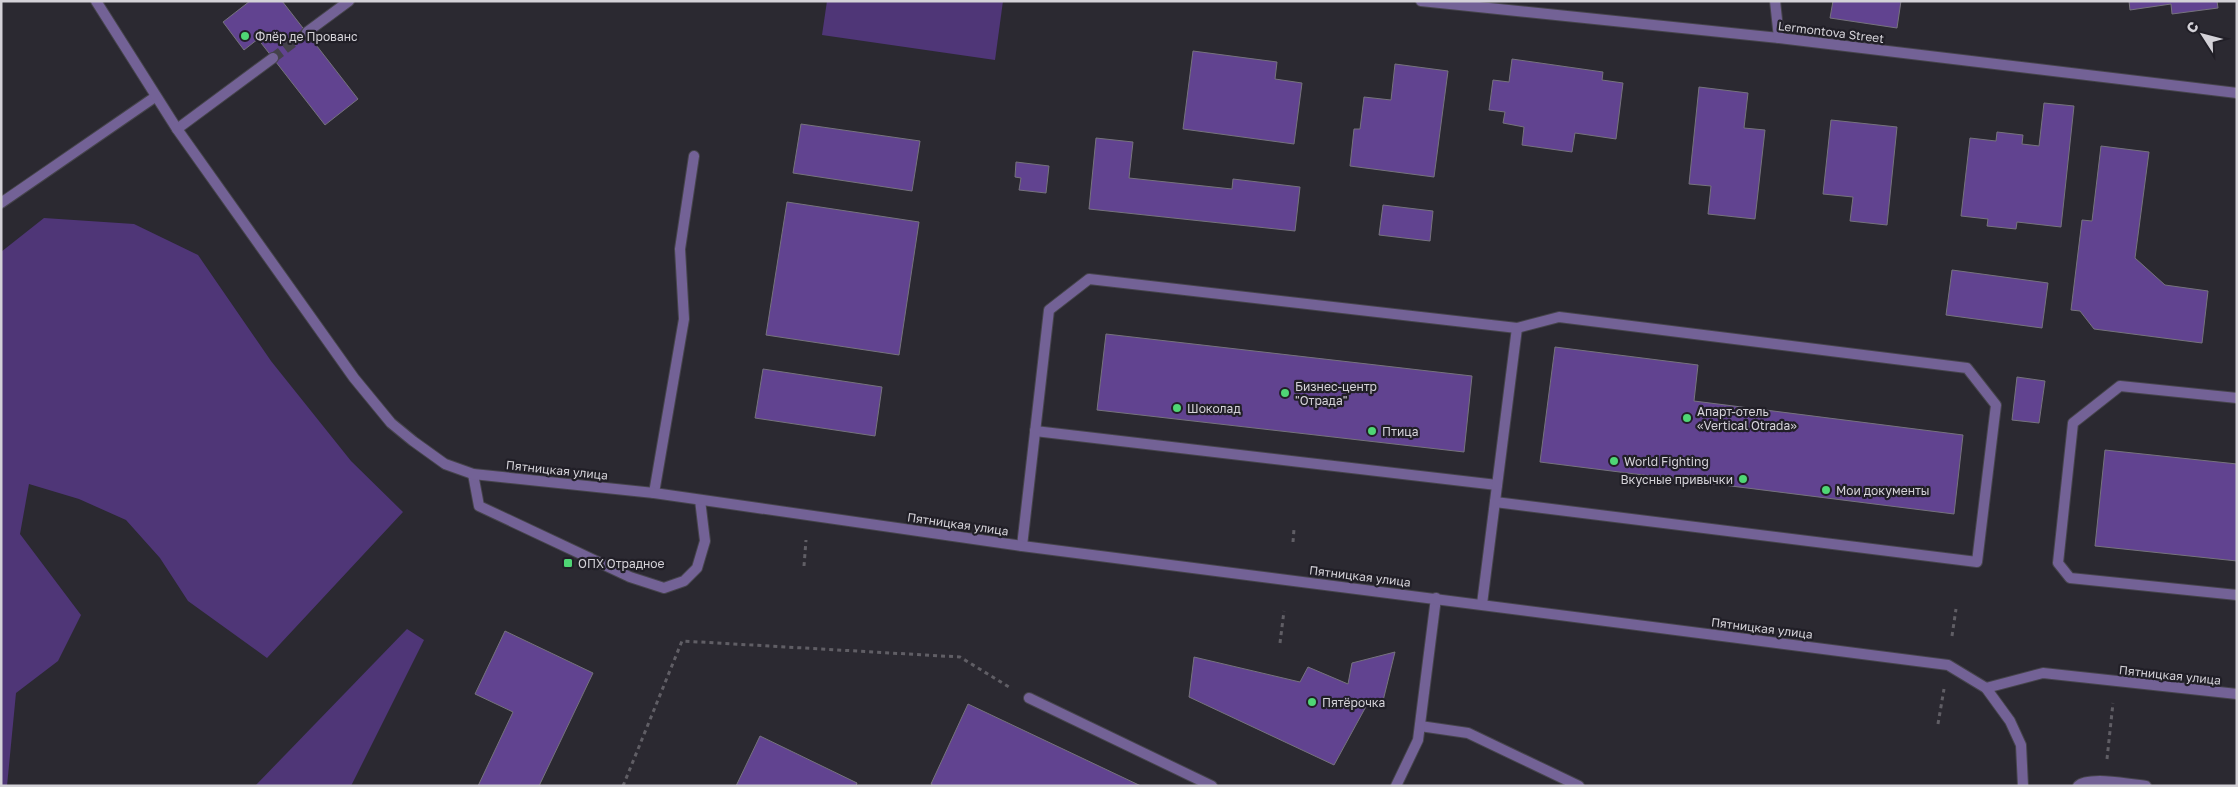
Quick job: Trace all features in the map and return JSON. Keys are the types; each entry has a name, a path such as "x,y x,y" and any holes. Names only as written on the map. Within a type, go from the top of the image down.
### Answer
{"street":[{"name":"Пятницкая улица","path":"96,1 177,129 354,378 391,423 445,464 472,474 654,493 1022,546 1948,665 1986,688 2043,674 2237,694"},
{"path":"307,32 349,1"},
{"name":"Lermontova Street","path":"1421,1 1779,38 2237,93"},
{"path":"1775,1 1779,38"},
{"path":"177,129 273,58"},
{"path":"1,203 155,96"},
{"path":"654,493 684,319 680,249 694,156"},
{"path":"1022,546 1049,310 1089,278 1517,328 1559,317 1967,368 1996,405 1976,562 1495,502"},
{"path":"1482,604 1517,328"},
{"path":"2237,398 2120,386 2073,424 2058,563 2070,578 2237,595"},
{"path":"1035,432 1497,485"},
{"path":"472,474 479,506 630,577 664,588 684,581 697,568 704,542 700,500"},
{"path":"1396,786 1418,740 1436,598"},
{"path":"1986,688 2010,721 2021,745 2023,786"},
{"path":"1029,698 1212,786"},
{"path":"1420,726 1468,733 1579,786"},
{"path":"2078,786 2080,783 2094,781 2146,786"}],"path":[{"path":"1293,542 1294,530"},
{"path":"804,566 806,540"},
{"path":"1952,636 1956,609"},
{"path":"1280,643 1284,611"},
{"path":"623,786 682,641 960,657 1029,698"},
{"path":"1938,724 1944,688"},
{"path":"2104,782 2113,701"}],"shaded area":[{"path":"827,1 1003,1 995,60 822,35"},
{"path":"44,218 134,224 198,255 271,361 351,461 403,512 267,658 188,601 160,558 126,520 79,499 29,484 20,534 81,615 58,661 16,693 7,786 1,786 1,252"},
{"path":"407,629 424,640 351,786 255,786"}],"building":[{"path":"250,1 282,1 358,99 325,125 258,39 244,50 223,22"},
{"path":"1833,1 1901,1 1897,28 1830,18"},
{"path":"2129,1 2217,1 2218,8 2172,14 2171,4 2130,10"},
{"path":"1193,51 1277,62 1275,79 1302,83 1294,144 1183,129"},
{"path":"1512,59 1603,72 1602,80 1623,83 1616,139 1575,133 1572,152 1522,145 1524,127 1503,123 1505,112 1489,110 1493,80 1509,82"},
{"path":"1395,64 1448,71 1434,177 1350,166 1354,129 1360,129 1364,97 1391,100"},
{"path":"1699,87 1748,93 1744,128 1765,130 1755,219 1708,214 1711,186 1689,184"},
{"path":"2044,103 2074,106 2061,227 2017,222 2016,229 1987,226 1988,219 1961,216 1970,138 1996,141 1997,132 2023,135 2022,144 2039,146"},
{"path":"1831,120 1897,127 1887,225 1850,221 1853,197 1823,194"},
{"path":"801,124 920,141 912,191 793,173"},
{"path":"1096,138 1133,142 1129,178 1232,189 1233,179 1300,187 1295,231 1089,209"},
{"path":"2101,146 2149,152 2135,258 2165,285 2208,291 2202,343 2094,329 2080,311 2071,310 2082,220 2092,221"},
{"path":"1016,162 1049,166 1046,193 1019,190 1021,178 1015,177"},
{"path":"787,202 919,222 899,355 766,335"},
{"path":"1383,205 1433,211 1430,241 1379,235"},
{"path":"1952,270 2048,283 2042,328 1946,315"},
{"name":"Бизнес-центр \"Отрада\"","path":"1106,334 1472,376 1464,452 1097,410"},
{"name":"Апарт-отель «Vertical Otrada»","path":"1555,347 1698,365 1694,401 1963,435 1954,514 1540,462"},
{"path":"763,369 882,387 875,436 755,418"},
{"path":"2017,377 2045,381 2039,423 2012,420"},
{"path":"2105,450 2237,464 2237,561 2095,546"},
{"path":"505,631 593,673 539,786 478,786 513,712 475,694"},
{"path":"1395,652 1382,705 1369,701 1334,765 1189,697 1194,657 1300,682 1308,667 1348,684 1352,663"},
{"path":"968,704 1141,786 934,786 931,784"},
{"path":"760,736 857,783 856,786 736,786"}],"tunnel":[{"path":"273,58 307,32"}],"place":[{"name":"Флёр де Прованс","path":"245,36"},
{"name":"Бизнес-центр \"Отрада\"","path":"1285,393"},
{"name":"Шоколад","path":"1177,408"},
{"name":"Апарт-отель «Vertical Otrada»","path":"1687,418"},
{"name":"Птица","path":"1372,431"},
{"name":"World Fighting","path":"1614,461"},
{"name":"Вкусные привычки","path":"1743,479"},
{"name":"Мои документы","path":"1826,490"},
{"name":"ОПХ Отрадное","path":"568,563"},
{"name":"Пятёрочка","path":"1312,702"}]}
